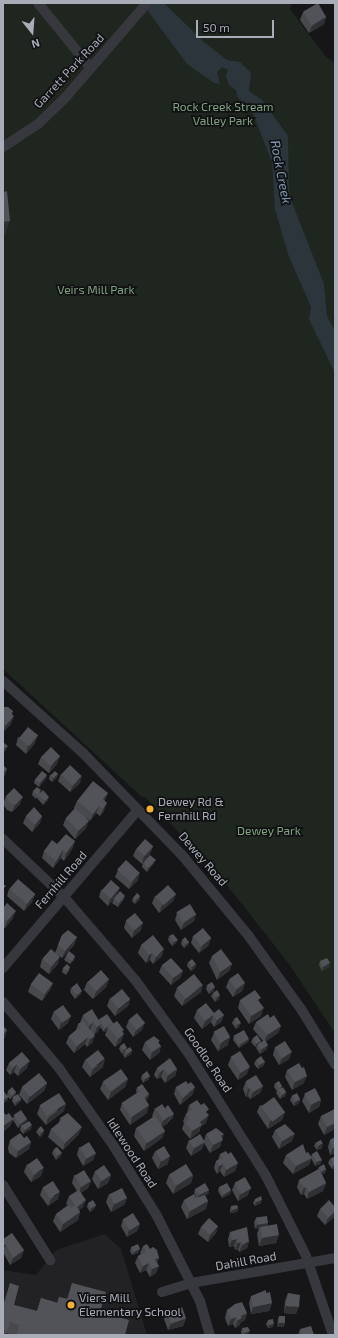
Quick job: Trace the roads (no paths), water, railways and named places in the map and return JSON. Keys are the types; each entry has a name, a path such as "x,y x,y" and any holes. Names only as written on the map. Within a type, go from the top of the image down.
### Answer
{"street":[{"path":"38,3 90,67"},
{"name":"Garrett Park Road","path":"3,147 38,124 65,98 90,67 124,31 147,3"},
{"name":"Dewey Road","path":"3,682 83,752 138,810 157,827 248,936 301,1009 335,1064"},
{"name":"Fernhill Road","path":"3,968 138,810"},
{"name":"Goodloe Road","path":"3,839 64,897 136,981 189,1054 266,1176 308,1263 333,1335"},
{"name":"Idlewood Road","path":"3,1002 59,1068 113,1145 157,1216 191,1283 210,1335"},
{"path":"3,1186 50,1260"},
{"name":"Dahill Road","path":"162,1292 191,1283 335,1258"}],"water":[{"name":"Rock Creek","path":"142,3 164,3 204,42 227,60 240,62 251,73 249,91 262,100 288,136 289,195 324,284 327,316 335,331 335,373 309,319 311,307 288,254 275,209 272,162 252,111 238,98 236,90 229,85 226,76 228,70 222,67 217,72 220,84 214,83 187,64"}],"place":[{"name":"Dewey Rd & Fernhill Rd","path":"150,809"},
{"name":"Viers Mill Elementary School","path":"71,1305"}],"park label":[{"name":"Rock Creek Stream Valley Park","path":"223,114"},
{"name":"Veirs Mill Park","path":"96,290"},
{"name":"Dewey Park","path":"269,831"}]}
